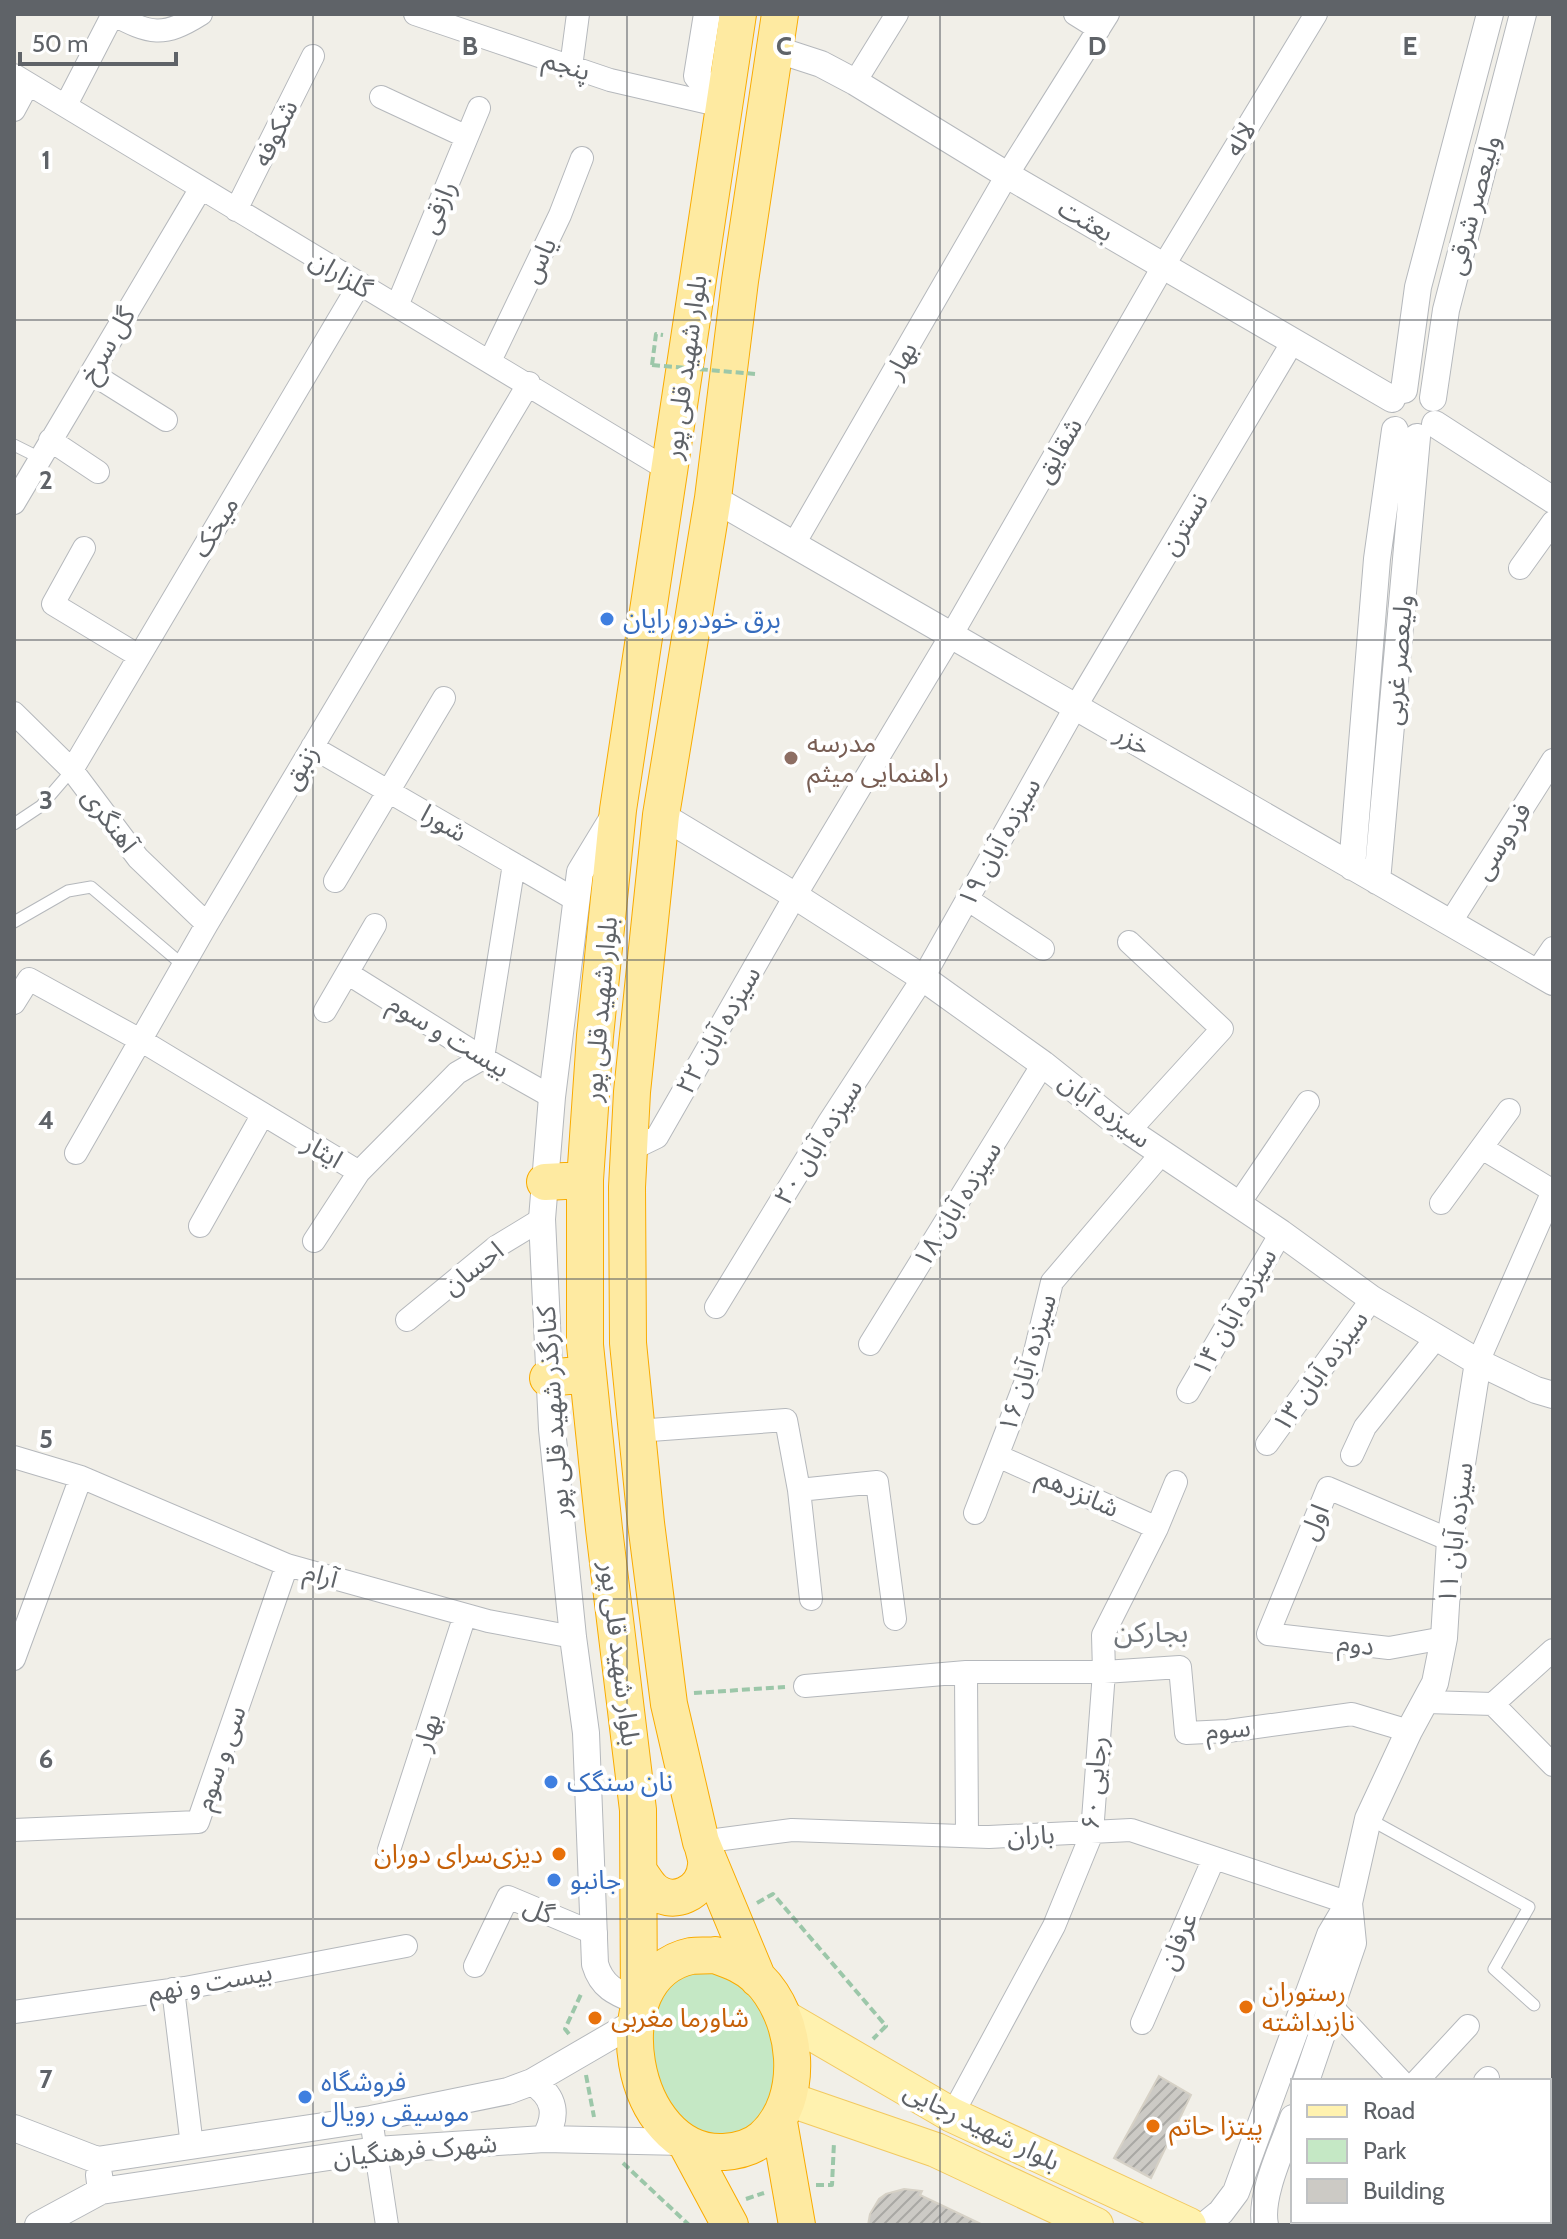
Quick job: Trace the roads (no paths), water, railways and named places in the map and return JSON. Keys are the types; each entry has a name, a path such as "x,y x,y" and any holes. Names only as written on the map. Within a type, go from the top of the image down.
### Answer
{"highway":[{"name":"بلوار شهید قلی پور","path":"638,2011 638,1810 585,1345 585,1180 595,1036 618,810 738,14"},
{"name":"بلوار شهید قلی پور","path":"758,1979 702,1844 668,1695 628,1343 627,1187 632,1092 661,815 713,498 740,281 778,32"},
{"path":"545,1182 585,1180"},
{"path":"548,1378 588,1374"},
{"path":"640,1873 651,1889 663,1896 677,1899 692,1892 702,1880 706,1865 702,1844"},
{"path":"784,2110 761,2140 737,2151 711,2153 685,2143 668,2129 654,2112 637,2073 635,2053 638,2011 648,1986 665,1968 689,1956 715,1955 739,1963 773,1996 789,2035 793,2076 784,2110 797,2225"},
{"path":"685,2143 730,2225"}],"main road":[{"name":"بلوار شهید رجایی","path":"782,2016 952,2115 1189,2225"},
{"path":"874,2129 861,2119 856,2104 861,2088 873,2077 889,2080"},
{"name":"بلوار شهید رجایی","path":"784,2110 874,2129 936,2150 1096,2225"}],"street":[{"path":"66,105 112,14 145,31 178,28 201,14"},
{"name":"پنجم","path":"415,14 464,22 610,80 722,106"},
{"path":"571,67 578,14"},
{"path":"707,14 697,76 722,106"},
{"path":"855,82 897,14"},
{"path":"1075,14 1103,21"},
{"name":"لاله","path":"1164,265 1316,14"},
{"name":"ولیعصر شرقی","path":"1398,395 1418,287 1490,14"},
{"name":"ولیعصر شرقی","path":"1433,398 1446,310 1523,14"},
{"name":"بهار","path":"794,544 1007,175 1103,21"},
{"name":"بعثت","path":"778,32 821,64 1292,343 1398,395"},
{"name":"شکوفه","path":"236,210 313,56"},
{"path":"1475,69 1506,77"},
{"path":"14,110 21,79"},
{"name":"گلزاران","path":"21,79 359,285 529,383 670,471"},
{"path":"381,97 467,137"},
{"name":"رازقی","path":"397,306 479,108"},
{"name":"یاس","path":"490,361 560,215 582,158"},
{"name":"گل سرخ","path":"14,503 201,188"},
{"name":"شقایق","path":"795,896 952,634 1164,265"},
{"name":"میخک","path":"72,770 359,285"},
{"name":"نسترن","path":"1076,706 1292,343"},
{"path":"91,373 166,420"},
{"name":"زنبق","path":"76,1153 207,924 529,383"},
{"path":"1416,430 1438,415 1433,398 1415,388 1398,395 1389,410 1389,420 1416,430 1553,500"},
{"name":"ولیعصر غربی","path":"1352,867 1377,559 1416,430"},
{"name":"ولیعصر غربی","path":"1377,881 1416,430"},
{"path":"45,449 98,472"},
{"name":"خزر","path":"713,498 1545,978"},
{"path":"1520,568 1553,522"},
{"path":"84,548 53,604 139,656"},
{"path":"1368,653 1399,654"},
{"path":"335,881 444,698"},
{"name":"سیزده آبان ۱۹","path":"923,978 1076,706"},
{"name":"آهنگری","path":"14,713 72,770 138,858 207,924"},
{"name":"شورا","path":"312,747 576,900"},
{"name":"فردوسی","path":"1450,923 1553,760"},
{"name":"کنارگذر شهید قلی پور","path":"618,810 580,872 552,1097 542,1219 548,1378 573,1637 586,1733 595,1964 599,1977 638,2011"},
{"name":"سیزده آبان","path":"661,815 923,978 1043,1064 1129,1131 1281,1233 1372,1299 1478,1362 1553,1395"},
{"path":"483,1058 514,864"},
{"name":"سیزده آبان ۲۲","path":"630,1150 657,1137 795,896"},
{"path":"967,899 1043,949"},
{"path":"325,1011 375,925"},
{"path":"1129,942 1222,1029 1129,1131"},
{"path":"1545,978 1553,948"},
{"name":"بیست و سوم","path":"347,973 552,1097"},
{"name":"سیزده آبان ۲۰","path":"716,1307 829,1122 923,978"},
{"name":"ایثار","path":"14,1003 29,979 142,1041 359,1172 457,1073 483,1058"},
{"name":"سیزده آبان ۱۸","path":"870,1344 1043,1064"},
{"path":"1238,1205 1308,1102"},
{"path":"1441,1203 1509,1110"},
{"path":"200,1226 263,1114"},
{"path":"1478,1362 1553,1191 1482,1148"},
{"name":"سیزده آبان ۱۶","path":"975,1513 1031,1368 1052,1282 1162,1153"},
{"path":"314,1241 359,1172"},
{"name":"احسان","path":"407,1320 496,1247 542,1219"},
{"name":"سیزده آبان ۱۴","path":"1188,1392 1281,1233"},
{"name":"سیزده آبان ۱۳","path":"1267,1444 1372,1299"},
{"path":"1352,1455 1365,1427 1437,1337"},
{"name":"سیزده آبان ۱۱","path":"1349,1903 1368,1819 1435,1683 1444,1638 1450,1540 1478,1362"},
{"path":"637,1431 786,1420 799,1490 811,1599"},
{"name":"شانزدهم","path":"998,1456 1157,1528"},
{"name":"آرام","path":"14,1457 81,1477 287,1565 465,1615 573,1637"},
{"path":"14,1659 81,1477"},
{"path":"799,1490 877,1482 895,1619"},
{"name":"رجایی ۶۰","path":"952,2115 1054,1926 1092,1833 1104,1672 1103,1635 1157,1528 1176,1482"},
{"name":"اول","path":"1268,1634 1328,1488 1450,1540"},
{"name":"سی و سوم","path":"14,1830 198,1822 287,1565"},
{"name":"بهار","path":"389,1850 465,1615"},
{"name":"دوم","path":"1268,1634 1389,1648 1444,1638"},
{"path":"1427,1702 1493,1704 1553,1650"},
{"name":"سوم","path":"1104,1672 1180,1667 1186,1733 1228,1731 1352,1714 1409,1731"},
{"path":"805,1686 966,1672 1104,1672"},
{"path":"966,1672 967,1836"},
{"path":"1493,1704 1553,1765"},
{"name":"باران","path":"702,1844 792,1830 967,1836 1131,1830 1349,1903"},
{"name":"عرفان","path":"1142,2023 1214,1858"},
{"name":"گل","path":"475,1966 508,1897 596,1934"},
{"path":"1307,2079 1353,1943 1349,1903"},
{"path":"1205,2225 1228,2203 1239,2184 1330,1935 1349,1903"},
{"name":"بیست و نهم","path":"14,2012 173,1989 406,1946"},
{"path":"173,1989 192,2146"},
{"path":"1331,2006 1399,2079"},
{"name":"شهرک فرهنگیان","path":"97,2160 371,2119 508,2091 532,2082 638,2011"},
{"path":"1419,2079 1468,2026"},
{"path":"532,2082 550,2097 554,2112 551,2128 544,2139"},
{"path":"371,2119 387,2225"},
{"path":"1239,2184 1266,2212 1291,2125"},
{"path":"14,2128 97,2160 101,2191"},
{"name":"شهرک فرهنگیان","path":"38,2225 101,2191 376,2150 544,2139 685,2143"}],"lane":[{"path":"14,445 45,449"},
{"path":"14,824 41,806 72,770"},
{"path":"14,922 68,891 91,887 184,966"},
{"path":"1368,1819 1529,1907 1494,1969 1534,2005"}],"place":[{"name":"برق خودرو رایان","path":"607,619"},
{"name":"مدرسه راهنمایی میثم","path":"791,758"},
{"name":"نان سنگک","path":"551,1782"},
{"name":"دیزی‌سرای دوران","path":"559,1854"},
{"name":"جانبو","path":"554,1880"},
{"name":"رستوران نازبداشته","path":"1246,2007"},
{"name":"شاورما مغربی","path":"595,2018"},
{"name":"فروشگاه موسیقی رویال","path":"305,2097"},
{"name":"پیتزا حاتم","path":"1153,2126"}],"district":[{"name":"بجارکن","path":"1151,1632"}]}
